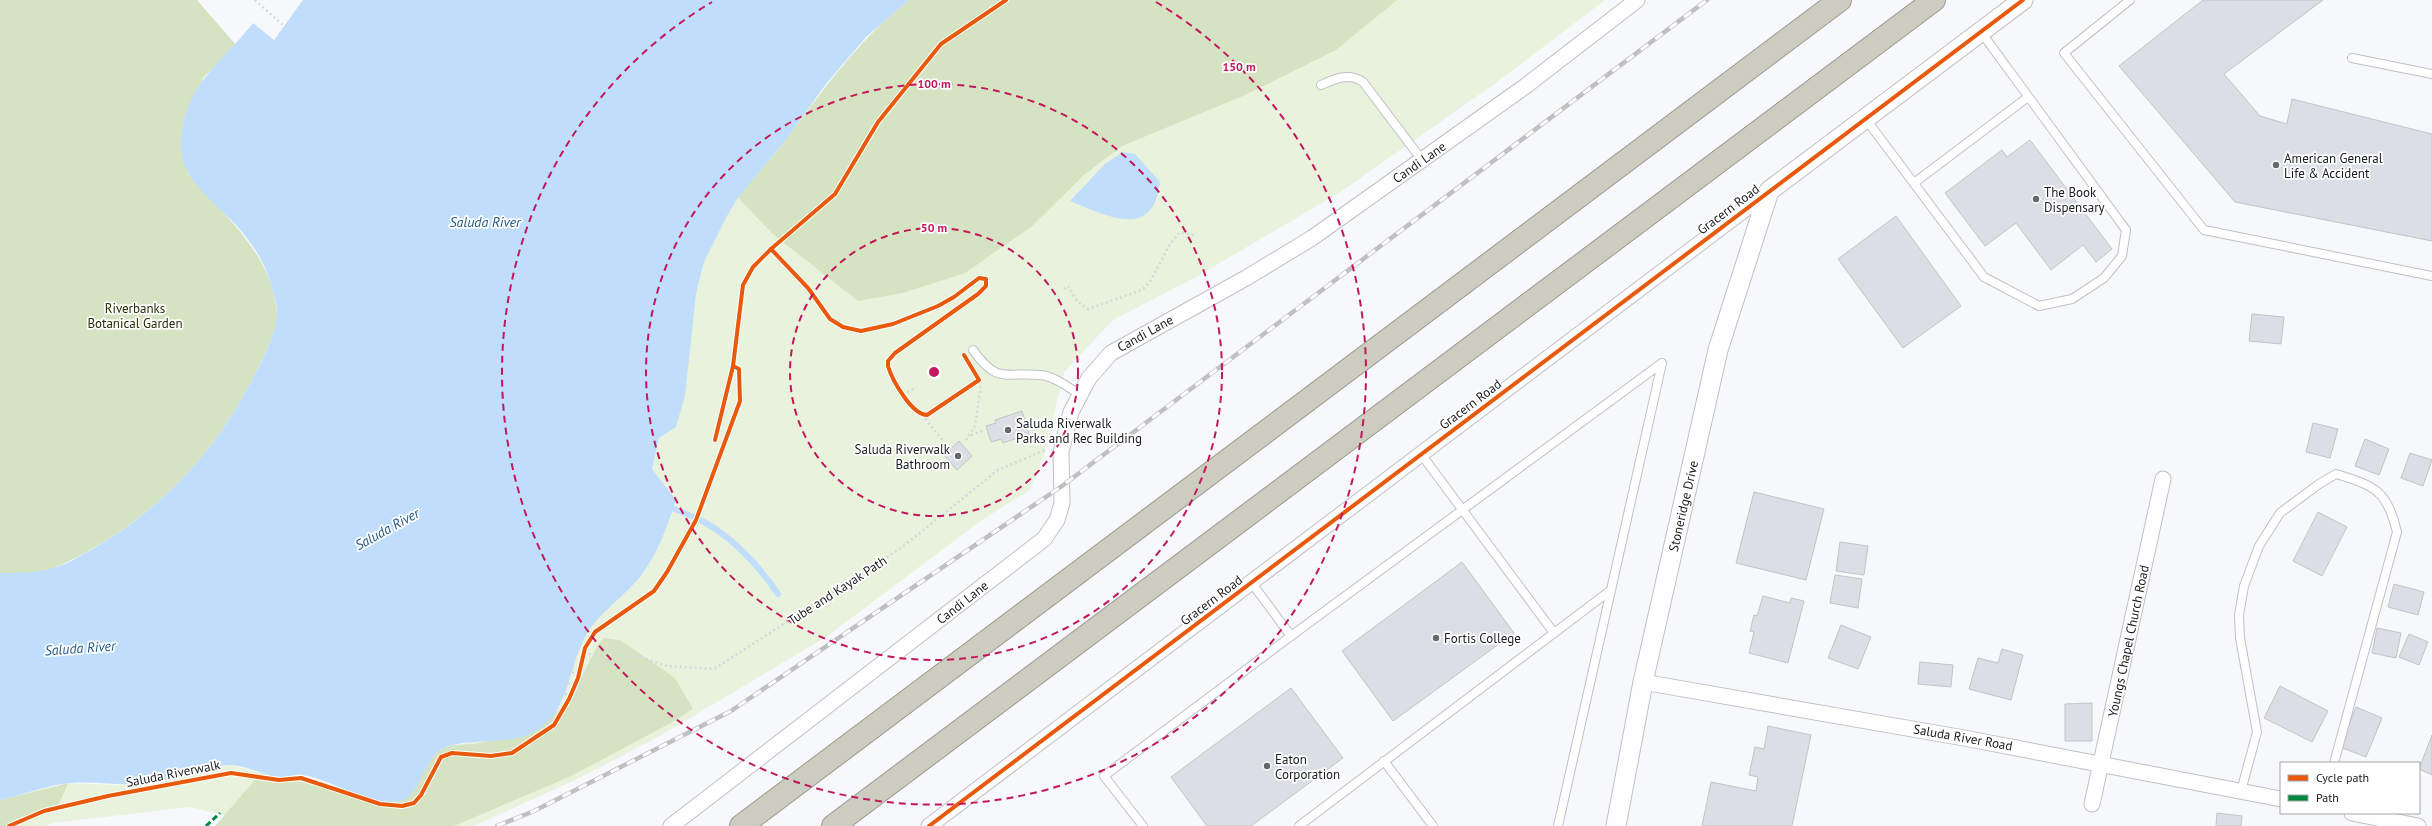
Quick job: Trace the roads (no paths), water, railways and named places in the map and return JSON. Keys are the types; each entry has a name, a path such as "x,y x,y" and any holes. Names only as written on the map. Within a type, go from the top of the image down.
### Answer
{"highway":[{"path":"741,826 1840,0"},
{"path":"833,826 1934,0"}],"street":[{"name":"Candi Lane","path":"671,826 1044,539 1057,520 1062,503 1062,443 1079,394 1099,364 1115,350 1286,254 1527,85 1637,0"},
{"name":"Gracern Road","path":"929,826 1768,191 2023,0"},
{"name":"Stoneridge Drive","path":"1616,826 1643,682 1718,350 1768,191"},
{"name":"Youngs Chapel Church Road","path":"2092,804 2163,479"},
{"name":"Saluda River Road","path":"1643,682 2102,763 2280,799"},
{"path":"2357,814 2418,826"}],"lane":[{"path":"2130,0 2064,53 2204,230 2432,276"},
{"path":"1865,118 1984,277 2039,306 2072,299 2104,278 2122,256 2126,230 1981,32"},
{"path":"2352,58 2432,74"},
{"path":"1321,85 1346,76 1353,77 1363,82 1422,160"},
{"path":"1914,183 2028,98"},
{"path":"973,350 988,368 995,372 1003,375 1041,375 1079,394"},
{"path":"1143,826 1104,776 1291,636 1662,363 1558,826"},
{"path":"1421,454 1554,633"},
{"path":"2241,791 2257,732 2240,638 2239,615 2244,586 2259,546 2280,513 2319,484 2336,474 2366,483 2382,496 2391,509 2397,532 2334,762"},
{"path":"1252,582 1291,636"},
{"path":"1299,826 1611,590"},
{"path":"1384,761 1433,826"}],"water":[{"name":"Saluda River","path":"303,0 909,0 866,37 826,84 785,141 738,198 727,216 704,262 696,294 685,395 676,427 659,438 652,469 676,500 669,520 657,550 646,569 633,585 590,628 579,650 566,691 560,704 553,716 543,726 530,734 520,737 460,744 442,749 431,761 412,793 407,798 400,801 389,802 364,797 313,777 299,775 280,777 231,765 204,769 152,783 62,784 0,800 0,573 23,573 38,571 52,568 73,560 122,531 168,493 189,471 226,424 242,399 272,337 276,322 277,307 265,267 241,230 200,190 193,180 182,158 181,146 183,125 188,107 205,78 253,23 274,40"},
{"path":"1123,152 1135,154 1160,182 1156,201 1148,212 1138,218 1126,219 1112,217 1070,201 1105,164"}],"waterway":[{"path":"667,506 704,522 726,536 763,573 778,594"}],"railway":[{"path":"497,826 534,811 731,711 1062,486 1707,0"}],"place":[{"name":"American General Life & Accident","path":"2276,165"},
{"name":"The Book Dispensary","path":"2036,199"},
{"name":"Saluda Riverwalk Parks and Rec Building","path":"1008,430"},
{"name":"Saluda Riverwalk Bathroom","path":"958,456"},
{"name":"Fortis College","path":"1436,638"},
{"name":"Eaton Corporation","path":"1267,766"}],"park label":[{"name":"Riverbanks Botanical Garden","path":"135,316"}]}
